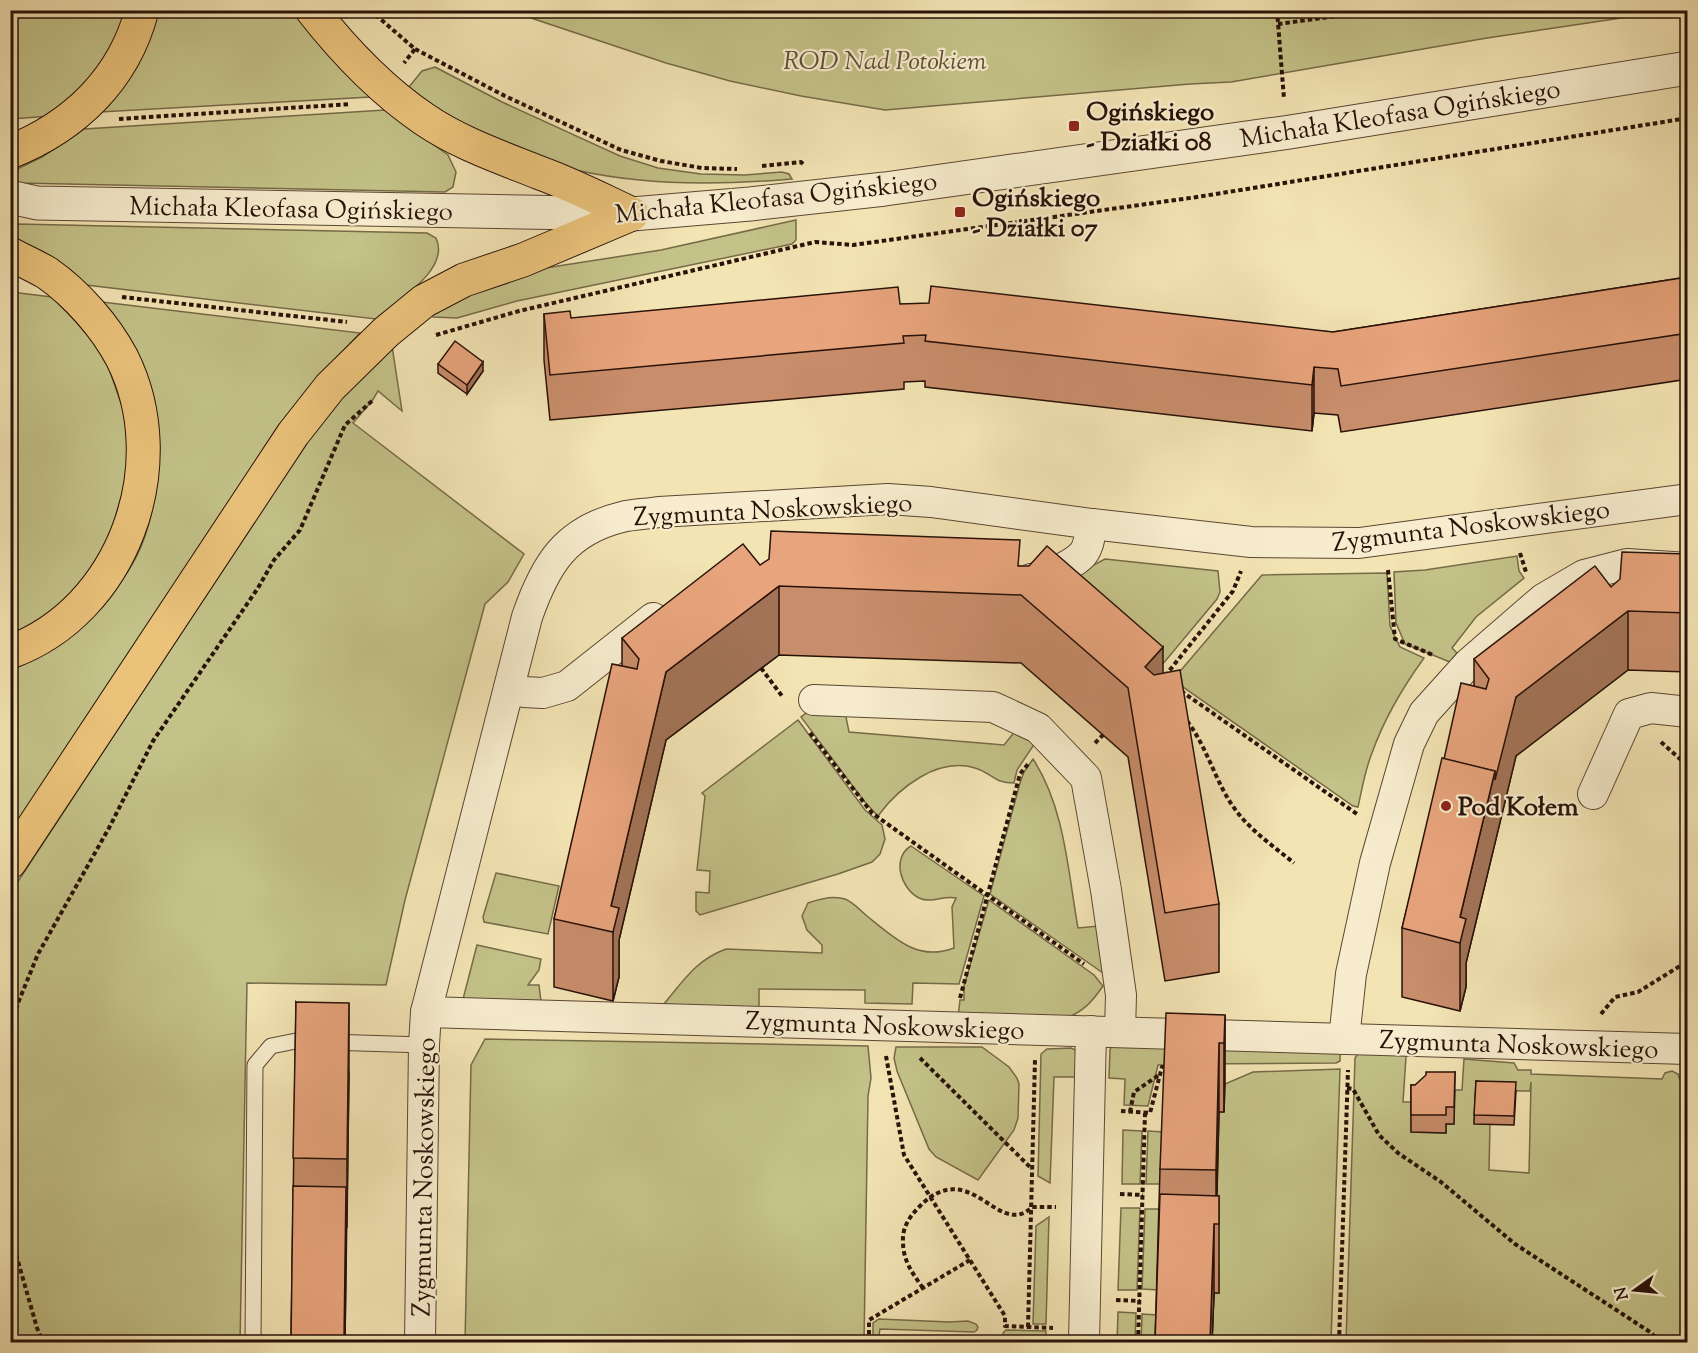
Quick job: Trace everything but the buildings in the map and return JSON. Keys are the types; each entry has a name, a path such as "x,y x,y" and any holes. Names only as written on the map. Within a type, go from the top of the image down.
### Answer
{"main road":[{"path":"10,152 31,143 67,122 96,96 128,48 142,10"},
{"path":"312,10 360,67 424,119 488,153 541,173 632,214"},
{"path":"10,862 293,434 330,387 386,332 424,301 464,280 523,260 632,214"},
{"path":"10,254 46,273 69,291 90,312 108,336 122,359 132,383 139,409 143,456 138,503 132,525 111,568 93,593 59,625 40,638 10,652"}],"street":[{"name":"Michała Kleofasa Ogińskiego","path":"19,203 632,214 885,189 1301,130 1688,68"},
{"name":"Zygmunta Noskowskiego","path":"420,1342 426,1012 534,597 552,561 571,542 593,526 623,516 659,512 888,499 931,502 1092,524 1251,542 1359,543 1688,498"},
{"path":"1005,578 1020,580 1041,577 1082,556 1089,542 1092,524"},
{"name":"Zygmunta Noskowskiego","path":"1347,1039 1351,974 1375,863 1409,744 1424,713 1464,669 1543,600 1584,575 1627,564 1688,568"},
{"path":"509,688 543,693 567,686 677,598"},
{"path":"801,702 993,707 1038,728 1086,778 1106,890 1121,995 1120,1032"},
{"path":"1593,794 1629,714 1651,708 1688,712"},
{"name":"Zygmunta Noskowskiego","path":"426,1012 1688,1048"},
{"path":"1084,1336 1091,1031"}],"lane":[{"path":"253,1342 255,1065 270,1046 296,1041 424,1045"}],"path":[{"path":"370,10 415,49 505,96 621,150 661,161 702,168 746,170"},
{"path":"1277,10 1285,106"},
{"path":"1278,24 1381,10"},
{"path":"401,67 415,49"},
{"path":"117,119 352,104"},
{"path":"432,336 519,311 815,242 853,245 1197,197 1688,118"},
{"path":"757,167 801,162 809,172"},
{"path":"118,296 351,323"},
{"path":"10,1031 18,1003 38,954 114,818 153,741 258,588 274,560 300,530 345,425 372,401"},
{"path":"1510,524 1525,569 1543,600"},
{"path":"1385,540 1395,639 1464,669"},
{"path":"1163,678 1233,591 1251,542"},
{"path":"761,668 801,702"},
{"path":"1173,685 1363,819 1387,822"},
{"path":"1181,714 1203,746 1230,803 1242,818 1293,863"},
{"path":"809,731 872,813 1095,972 1121,995"},
{"path":"951,1027 1020,774 1047,738"},
{"path":"1574,1045 1615,997 1638,992 1688,961"},
{"path":"887,1025 1032,1169"},
{"path":"887,1025 886,1061 904,1155 1005,1316 1005,1326 1028,1327 1084,1336"},
{"path":"1028,1327 1036,1030"},
{"name":"Zygmunta Noskowskiego","path":"1339,1342 1347,1039"},
{"path":"1089,1110 1150,1113 1162,1067 1173,1067"},
{"path":"1130,1112 1134,1092 1160,1074"},
{"path":"1347,1088 1353,1089 1379,1135 1398,1153 1441,1182 1515,1244 1650,1332 1660,1342"},
{"path":"1138,1342 1145,1113"},
{"path":"923,1288 911,1272 903,1242 905,1226 912,1214 931,1197 951,1189 964,1189 1008,1215 1019,1215 1032,1207"},
{"path":"10,1233 37,1328 44,1342"},
{"path":"869,1342 869,1320 970,1260"}],"green space":[{"path":"11,11 127,11 115,43 84,87 51,116 11,119"},
{"path":"158,11 292,11 323,49 370,97 101,112 154,25"},
{"name":"ROD Nad Potokiem","path":"516,11 1668,11 1487,38 1231,82 885,110 730,81 666,63"},
{"path":"435,67 502,102 620,156 658,168 701,174 745,175 782,172 789,174 792,179 731,183 669,182 608,176 548,163 493,141 408,88 422,71"},
{"path":"385,110 448,155 456,172 453,187 445,192 18,183 11,176 13,171 42,157 84,129"},
{"path":"796,220 796,240 792,244 517,301 457,318 431,315 469,291 526,271 661,250"},
{"path":"10,225 427,233 436,238 439,250 436,262 419,284 376,319 86,285 31,247 11,237"},
{"path":"11,292 52,297 95,344 108,366 124,412 127,434 127,477 109,538 82,583 51,612 11,636"},
{"path":"102,302 360,333 318,377 280,424 11,833 11,670 45,652 64,638 123,578 141,546 148,527 156,489 158,433"},
{"path":"392,346 402,411 378,391 353,423 524,554 508,582 485,604 405,900 386,985 247,983 240,1342 11,1342 11,892 306,443 342,398"},
{"path":"1517,556 1519,571 1524,578 1476,617 1452,648 1457,653 1450,662 1405,644 1396,623 1394,572 1425,570"},
{"path":"1105,559 1218,571 1220,592 1217,599 1162,665 1073,576"},
{"path":"1387,573 1390,626 1400,647 1424,658 1401,692 1382,728 1367,766 1358,807 1353,806 1176,682 1176,676 1262,575"},
{"path":"809,711 845,712 849,732 1004,745 1016,730 1035,743 1017,770 1014,783 997,780 975,768 947,767 920,777 908,785 878,816 864,801 801,717"},
{"path":"798,720 865,810 882,825 885,839 880,854 872,862 838,874 700,915 696,911 696,892 709,893 710,871 697,870 705,796 702,793"},
{"path":"1033,759 1044,778 1059,819 1078,928 1099,926 1103,973 990,894 1020,783"},
{"path":"911,846 984,896 959,984 913,983 912,1004 865,1003 865,990 759,989 759,1014 664,1004 698,965 726,949 822,953 822,945 807,930 802,916 808,903 826,898 836,897 848,900 897,939 918,950 941,952 954,948 952,907 956,898 924,900 907,888 900,865 905,851"},
{"path":"496,873 559,886 548,934 484,922 483,917"},
{"path":"989,900 1094,975 1103,986 1086,1006 1064,1019 958,1018 960,1000 964,1000 964,986"},
{"path":"477,945 541,959 539,970 528,985 539,985 542,1010 463,999"},
{"path":"485,1039 868,1046 871,1078 868,1096 864,1342 465,1342 471,1065"},
{"path":"1161,1043 1179,1065 1158,1065 1148,1106 1124,1105 1125,1079 1109,1078 1112,1045"},
{"path":"896,1047 982,1047 1009,1067 1017,1078 1019,1084 1018,1118 1014,1130 978,1180 936,1157 929,1149 897,1071 894,1058"},
{"path":"1340,1047 1340,1061 1336,1063 1190,1064 1190,1048"},
{"path":"1071,1048 1080,1052 1082,1077 1054,1077 1050,1183 1038,1176 1041,1054 1047,1049"},
{"path":"1362,1048 1404,1051 1406,1057 1403,1102 1411,1102 1411,1132 1446,1133 1446,1124 1454,1124 1455,1090 1462,1090 1464,1059 1514,1063 1518,1070 1531,1070 1531,1074 1662,1079 1665,1073 1672,1071 1678,1074 1680,1080 1687,1080 1687,1342 1346,1342 1355,1058","holes":["1531,1082 1529,1173 1489,1170 1490,1124 1474,1123 1476,1090 1530,1091"]},
{"path":"1340,1069 1331,1342 1212,1342 1214,1293 1219,1293 1219,1265 1159,1290 1142,1289 1145,1209 1162,1209 1219,1112 1224,1112 1225,1084 1253,1072"},
{"path":"1123,1130 1142,1131 1140,1184 1122,1184"},
{"path":"1148,1131 1164,1132 1162,1184 1146,1184"},
{"path":"1121,1208 1140,1208 1137,1290 1118,1290"},
{"path":"1049,1217 1046,1324 1033,1324 1036,1226"},
{"path":"1118,1312 1136,1313 1135,1342 1117,1342"},
{"path":"1142,1314 1158,1315 1157,1342 1141,1342"},
{"path":"879,1319 968,1321 978,1327 974,1332 880,1329 878,1342 873,1342 873,1323"},
{"path":"1006,1330 1046,1331 1045,1342 1003,1342 1003,1333"}],"place":[{"name":"Ogińskiego - Działki 08","path":"1074,126"},
{"name":"Ogińskiego - Działki 07","path":"960,212"},
{"name":"Pod Kołem","path":"1446,806"}]}
